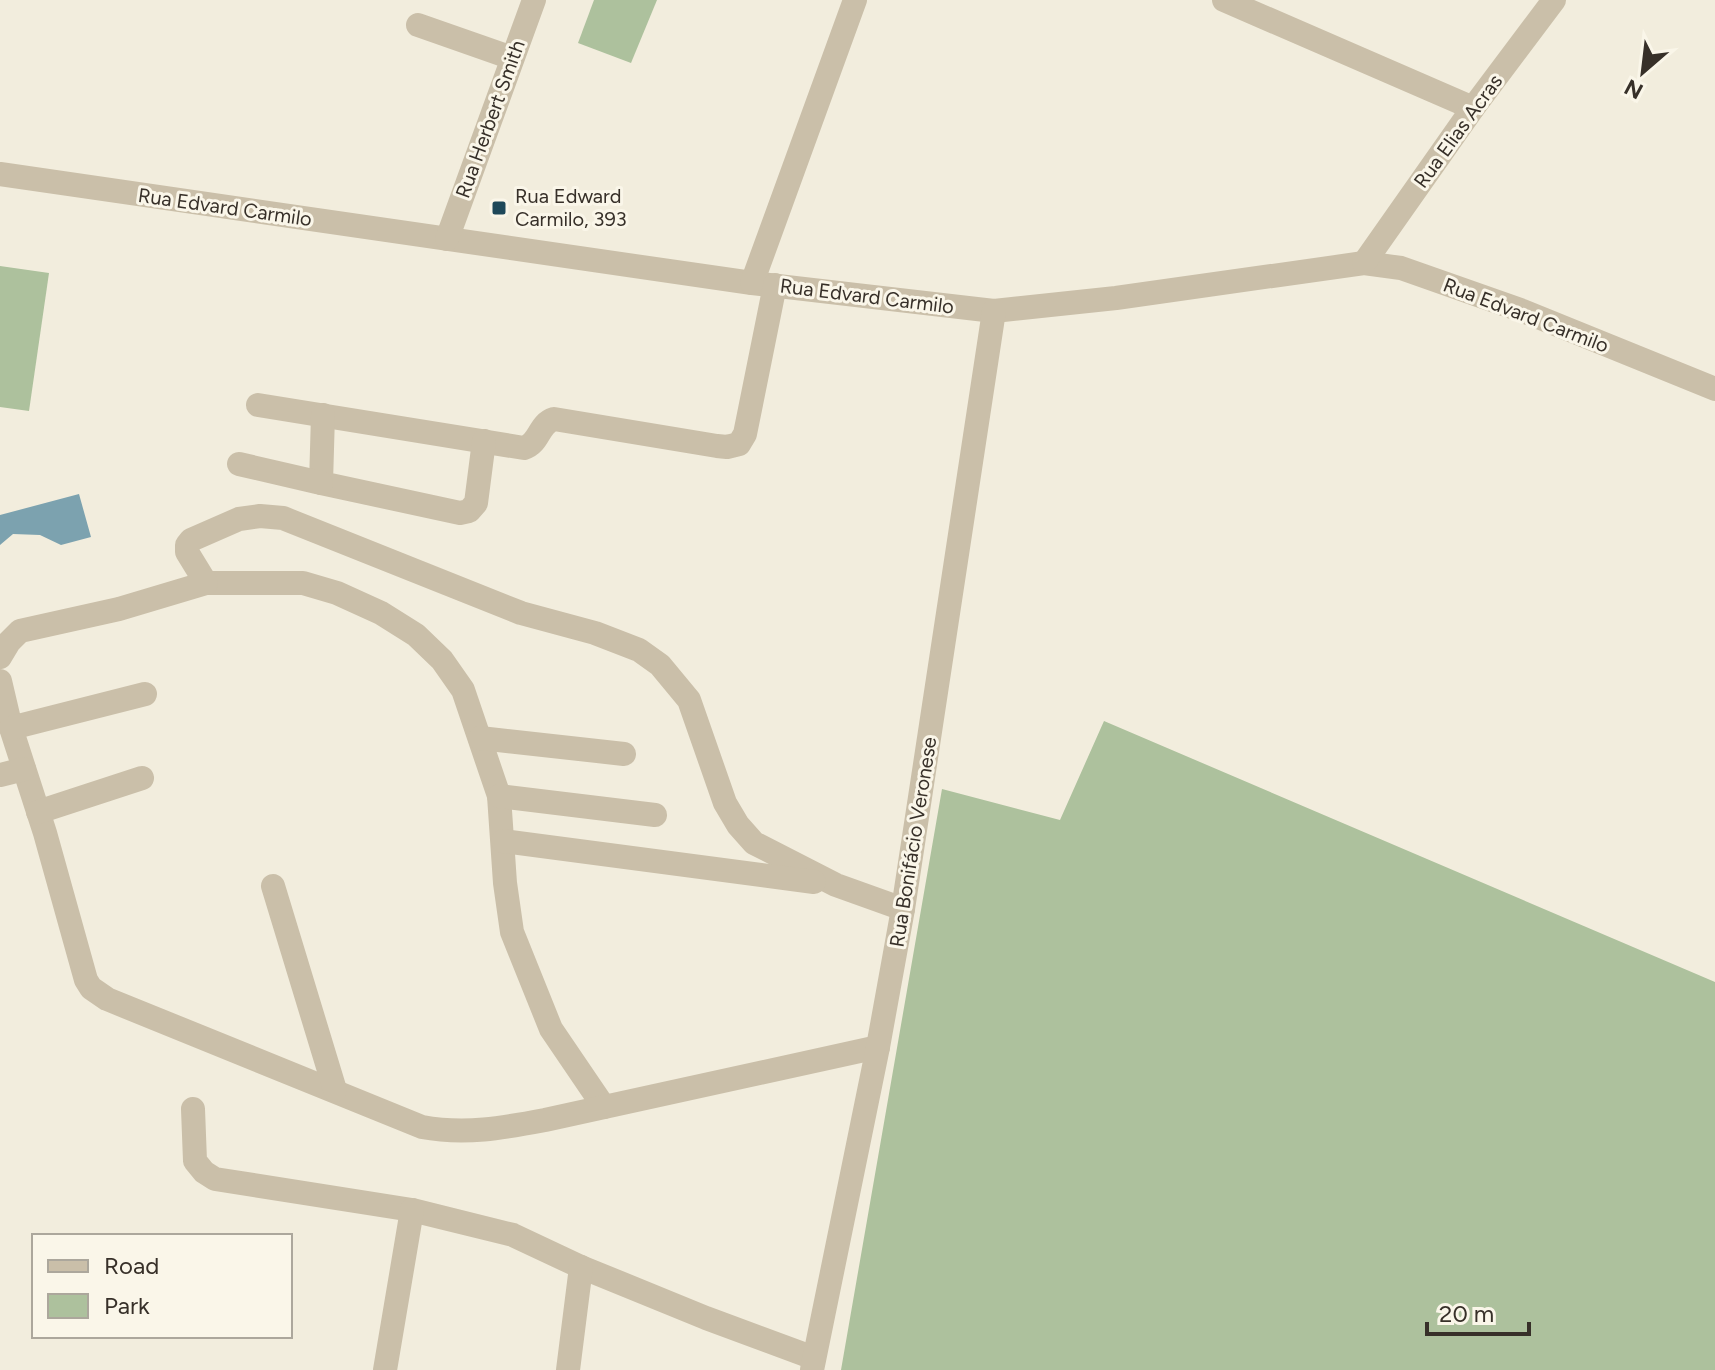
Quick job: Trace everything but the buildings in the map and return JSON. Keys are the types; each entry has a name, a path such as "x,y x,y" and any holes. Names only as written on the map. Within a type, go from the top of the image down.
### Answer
{"street":[{"name":"Rua Herbert Smith","path":"447,239 534,0"},
{"path":"258,405 524,448 533,444 546,422 554,419 717,446 739,444 745,434 764,284 855,0"},
{"path":"1224,0 1473,108"},
{"name":"Rua Elias Acras","path":"1364,263 1473,108 1554,0"},
{"path":"418,25 512,58"},
{"name":"Rua Edvard Carmilo","path":"0,174 764,284 994,311 1116,298 1364,263 1401,268 1523,311 1715,389"},
{"name":"Rua Bonifácio Veronese","path":"813,1364 903,909 994,311"},
{"path":"321,483 323,415"},
{"path":"239,464 465,514 476,503 484,441"},
{"path":"206,583 187,552 191,540 239,519 260,516 283,518 521,613 595,633 639,650 660,665 689,700 725,803 754,843 836,885 903,909"},
{"path":"0,657 20,631 119,609 206,583 303,583 337,593 381,613 416,635 442,660 463,690 499,796 512,932 551,1029 604,1107"},
{"path":"0,681 11,728 12,772 38,812 86,980 98,995 115,1003 422,1127 445,1131 496,1130 878,1047"},
{"path":"11,728 145,694"},
{"path":"480,738 624,754"},
{"path":"38,812 142,778"},
{"path":"499,796 655,815"},
{"path":"503,841 836,885"},
{"path":"273,886 335,1090"},
{"path":"193,1109 195,1161 209,1176 412,1210 513,1235 581,1267 813,1364"},
{"path":"385,1370 412,1210"},
{"path":"568,1370 581,1267"}],"green space":[{"path":"594,0 657,0 631,63 578,43"},
{"path":"0,266 49,273 29,411 0,407"},
{"path":"1104,721 1715,982 1715,1370 841,1370 942,789 1060,820"}],"water":[{"path":"79,494 91,537 61,545 40,535 13,534 0,545 0,515"}],"place":[{"name":"Rua Edward Carmilo, 393","path":"499,208"}]}
